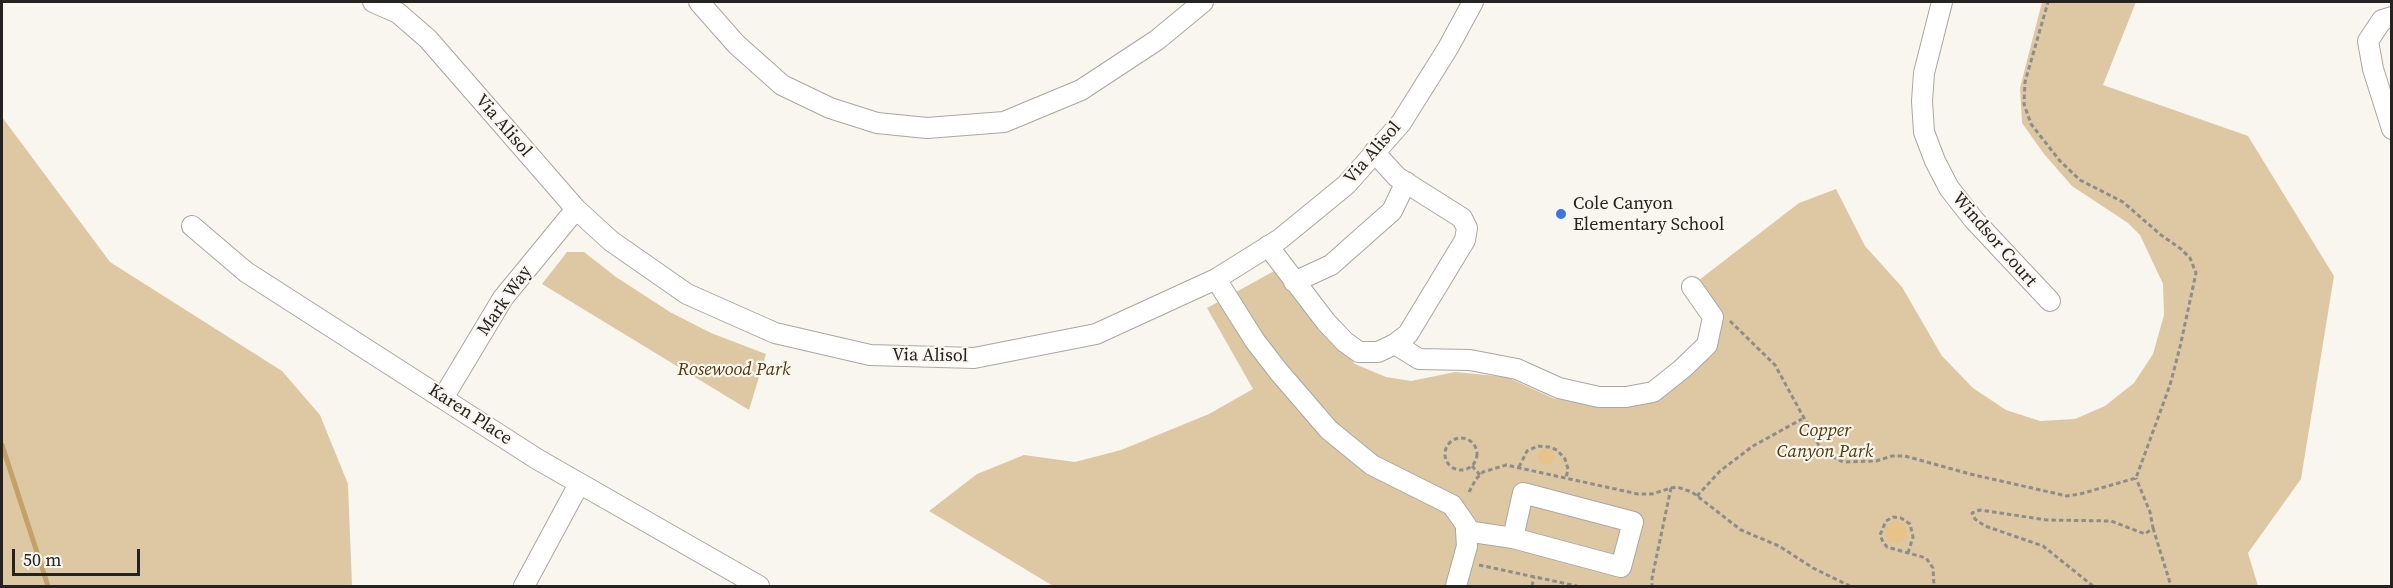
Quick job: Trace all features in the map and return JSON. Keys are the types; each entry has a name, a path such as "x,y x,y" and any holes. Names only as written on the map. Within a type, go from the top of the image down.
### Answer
{"street":[{"name":"Via Alisol","path":"373,2 398,13 428,39 576,209 611,241 687,294 775,333 870,355 975,358 1096,334 1216,279 1268,246 1346,185 1401,123 1448,48 1473,2"},
{"path":"699,2 736,44 783,86 830,108 877,123 927,128 1004,122 1081,90 1157,40 1203,2"},
{"name":"Windsor Court","path":"1942,2 1924,73 1922,101 1924,132 1949,188 1974,220 2049,302"},
{"path":"2387,19 2368,40 2373,69 2391,129"},
{"path":"1268,246 1326,322 1345,342 1359,352 1378,352 1395,344 1408,334 1465,240 1467,228 1462,218 1397,177 1374,152"},
{"path":"1294,282 1331,265 1392,212 1406,182"},
{"name":"Mark Way","path":"443,398 503,298 576,209"},
{"name":"Karen Place","path":"192,226 246,272 443,398 579,484 759,586"},
{"path":"1216,279 1255,341 1329,430 1372,465 1452,505 1466,525 1467,546 1456,586"},
{"path":"1395,344 1419,359 1470,360 1517,369 1559,388 1599,397 1626,397 1653,392 1707,345 1713,317 1692,287"},
{"path":"524,586 579,484"},
{"path":"1466,531 1513,538 1621,567 1634,522 1523,493 1513,538"}],"path":[{"path":"2048,2 2025,82 2024,104 2031,124 2060,161 2080,180 2123,202 2181,249 2190,258 2196,273 2170,385 2136,478 2147,504 2171,586"},
{"path":"1728,320 1775,365 1822,451 1843,462 1876,461 1892,456 1905,456 2067,496 2136,478"},
{"path":"1697,495 1720,471 1740,456 1803,419"},
{"path":"1462,437 1472,442 1477,452 1475,463 1472,466 1456,470 1448,464 1445,449 1451,440 1462,437"},
{"path":"1519,467 1527,451 1538,446 1549,447 1557,450 1565,459 1568,469 1566,478"},
{"path":"1472,466 1480,475"},
{"path":"1671,488 1686,489 1697,495 1741,530 1779,546 1813,568 1850,586"},
{"path":"2093,586 2043,546 1985,525 1975,519 1972,513 1980,510 2047,520 2111,522 2145,534 2153,528"},
{"path":"1908,553 1913,537 1910,524 1902,518 1886,521 1880,535 1882,542 1887,547 1908,553 1926,558 1930,562 1934,586"},
{"path":"1477,564 1577,586"},
{"path":"1532,586 1534,577"}],"green space":[{"name":"Copper Canyon Park","path":"2042,2 2136,2 2103,85 2248,136 2334,276 2301,479 2248,553 2258,586 1053,586 929,511 977,474 1024,455 1075,462 1121,450 1209,414 1253,389 1207,308 1276,270 1355,364 1386,377 1411,381 1455,372 1507,377 1555,399 1647,404 1691,372 1712,353 1722,326 1719,312 1699,280 1799,203 1836,189 1865,246 1902,287 1942,356 1973,388 2006,410 2040,421 2075,419 2105,406 2134,383 2153,354 2164,315 2163,284 2140,235 2128,223 2072,186 2044,154 2022,123 2020,88"},
{"path":"2,117 110,262 282,371 320,415 348,484 352,586 2,586"},
{"name":"Rosewood Park","path":"567,252 584,252 616,277 670,312 711,333 766,354 749,410 542,284"}],"building":[{"path":"1543,449 1552,450 1555,458 1549,465 1540,463 1537,455"},
{"path":"1893,521 1905,524 1908,536 1900,544 1888,541 1885,529"}],"waterway":[{"path":"2,445 48,586"}],"place":[{"name":"Cole Canyon Elementary School","path":"1561,214"}]}
